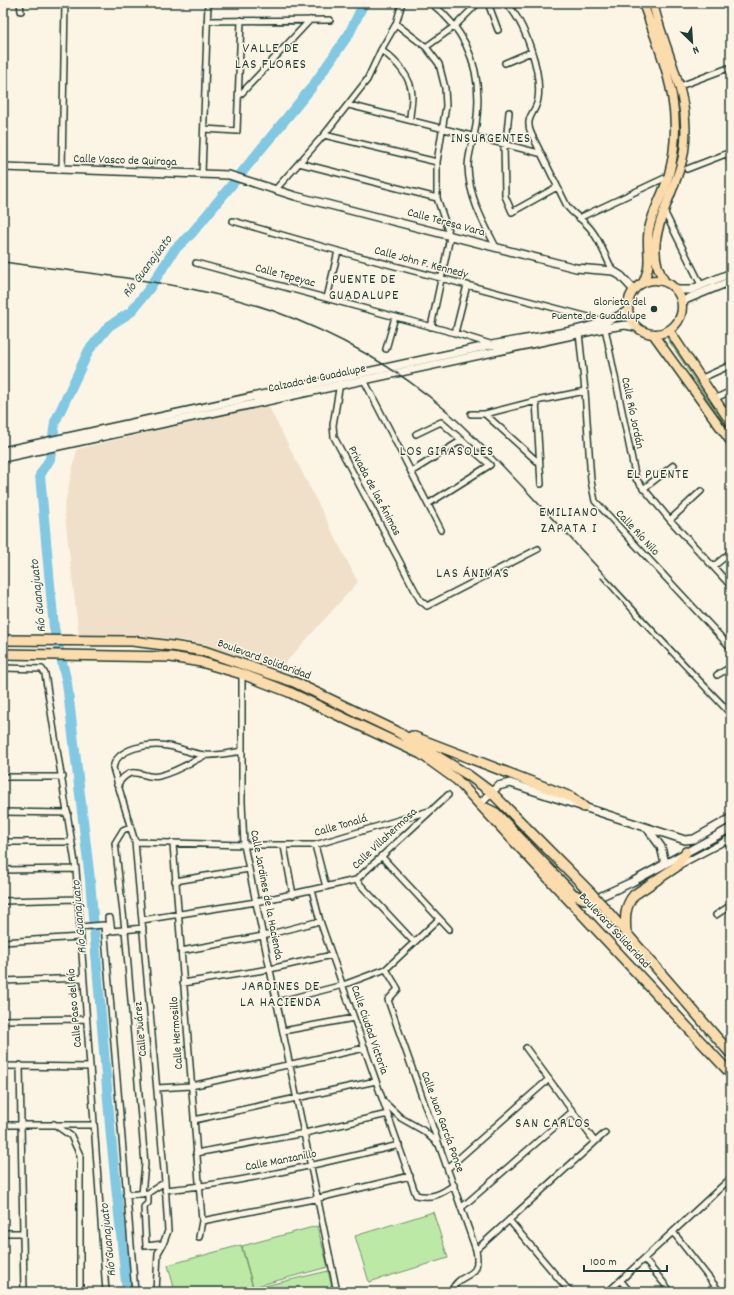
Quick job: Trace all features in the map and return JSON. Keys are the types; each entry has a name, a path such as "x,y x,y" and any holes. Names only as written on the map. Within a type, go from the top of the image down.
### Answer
{"highway":[{"name":"Boulevard Solidaridad","path":"3,640 132,641 204,651 294,682 396,730 452,764 491,792 596,899 731,1054"},
{"name":"Boulevard Solidaridad","path":"3,654 171,657 201,662 242,674 294,695 421,754 457,780 731,1074"},
{"path":"396,730 457,752 570,797 584,807"},
{"path":"479,805 496,813 573,894 584,899 596,899"},
{"path":"626,934 625,914 629,901 634,895 676,867 686,852"}],"main road":[{"path":"643,3 662,56 675,104 676,135 669,176 649,229 647,249 648,268 643,283"},
{"path":"652,3 680,86 685,121 684,152 658,231 656,266 665,282 676,290 682,303 679,319 669,330 653,334 644,332 636,327 631,319 628,310 630,296 634,290 643,283 658,281 665,282"},
{"path":"669,330 700,379 731,423"},
{"path":"653,334 731,442"}],"street":[{"path":"20,3 21,11"},
{"path":"62,169 65,3"},
{"path":"202,174 208,3"},
{"path":"275,190 324,135 349,105 367,80 381,50 396,24 402,3"},
{"path":"431,3 455,26 475,66 478,79 478,109 468,166 475,205 496,247"},
{"path":"426,47 455,26 478,3"},
{"path":"488,3 498,30"},
{"path":"506,3 517,19 531,52 536,72 538,99 528,125 540,153 567,206 591,231 613,271 621,276 634,290"},
{"path":"204,129 237,131 241,20"},
{"path":"238,96 310,20"},
{"path":"207,21 330,20"},
{"path":"396,24 426,47 439,64 445,88 446,106 437,162 437,198 450,237 431,327"},
{"path":"381,50 392,58 408,78 412,95 410,119"},
{"path":"505,63 531,52"},
{"path":"680,86 731,67"},
{"path":"349,105 410,119 540,153"},
{"path":"510,112 505,143 505,196 512,212 557,187"},
{"path":"324,135 437,162"},
{"path":"687,169 729,153 731,162"},
{"path":"299,163 437,198"},
{"name":"Calle Vasco de Quiroga","path":"3,167 229,175 246,181"},
{"path":"578,218 669,176"},
{"name":"Calle Teresa Vara","path":"246,181 450,237 496,247 576,268 613,271"},
{"path":"664,211 701,285"},
{"name":"Calle John F. Kennedy","path":"233,221 338,251 467,285 605,325"},
{"path":"327,298 338,251"},
{"name":"Calle Tepeyac","path":"196,263 455,333 506,349"},
{"path":"676,290 684,291 731,273"},
{"path":"682,303 687,299 731,281"},
{"path":"455,333 467,285"},
{"name":"Calzada de Guadalupe","path":"340,382 364,380 579,333 605,325 628,310"},
{"path":"386,349 395,317"},
{"name":"Calzada de Guadalupe","path":"3,451 34,447 340,382 493,344 605,325 625,325 636,327"},
{"name":"Calle Río Jordán","path":"605,325 635,474 643,489 731,586"},
{"name":"Calle Río Nilo","path":"579,333 585,391 591,481 597,505 731,648"},
{"path":"700,379 731,365"},
{"path":"364,380 441,530"},
{"name":"Privada de las Ánimas","path":"340,382 333,425 334,437 420,600 426,606 538,549"},
{"path":"471,414 485,414 536,401 585,391"},
{"path":"714,399 731,391"},
{"path":"536,401 541,484"},
{"path":"485,414 540,463"},
{"path":"416,434 441,422 490,465 428,504"},
{"path":"411,472 462,440"},
{"name":"Calzada de Guadalupe","path":"3,458 34,447"},
{"path":"643,489 674,464"},
{"path":"670,520 701,491"},
{"path":"714,566 731,552"},
{"name":"Calle Jardines de la Hacienda","path":"244,664 242,674 244,846 319,1198 337,1292"},
{"path":"717,675 731,667"},
{"name":"Calle Paso del Río","path":"3,668 42,669 45,674 68,813 76,869 106,1292"},
{"name":"Calle Juárez","path":"163,1244 168,1231 165,1182 135,842 113,768 120,755 130,749 150,746 168,746 205,755"},
{"path":"117,785 129,774 137,772 157,776 172,772 205,755 242,751"},
{"path":"3,777 62,777"},
{"path":"479,805 501,784 510,783 685,840 694,838 731,818"},
{"name":"Calle Villahermosa","path":"142,920 256,902 356,880 448,795"},
{"name":"Calle Tonalá","path":"135,842 244,846 315,845 430,811"},
{"path":"3,812 68,813"},
{"path":"130,827 123,830 115,843 125,930 145,1164 145,1193 148,1203 144,1207 146,1246 163,1244"},
{"path":"596,899 625,886 731,828"},
{"path":"648,829 660,847 665,863"},
{"path":"676,867 729,839 731,845"},
{"path":"3,842 71,842"},
{"name":"Calle Hermosillo","path":"173,844 202,1221 199,1237"},
{"path":"315,845 326,887"},
{"path":"284,846 293,895"},
{"path":"700,846 704,853"},
{"path":"381,856 448,929"},
{"path":"3,870 76,869"},
{"path":"175,881 249,869"},
{"path":"356,880 414,942"},
{"name":"Calle Ciudad Victoria","path":"312,890 320,921 416,1194 426,1198 454,1185"},
{"path":"3,901 77,899"},
{"path":"716,914 731,905"},
{"path":"105,933 109,932 108,918 110,918 114,931"},
{"path":"277,1002 342,985 386,969 439,919"},
{"path":"181,951 262,936 320,921"},
{"path":"79,927 104,924 126,1195 136,1292"},
{"path":"106,941 114,931 143,928"},
{"path":"3,942 80,937"},
{"path":"183,983 270,969 332,954"},
{"name":"Calle Juan García Ponce","path":"386,969 398,989 388,1000 476,1250"},
{"path":"3,981 83,978"},
{"path":"3,1020 86,1018"},
{"path":"283,1031 354,1018"},
{"path":"156,1088 191,1086 365,1048"},
{"path":"526,1048 595,1142"},
{"path":"20,1065 24,1292"},
{"path":"3,1066 90,1066"},
{"path":"448,1168 549,1079"},
{"path":"194,1120 298,1099 376,1081"},
{"path":"383,1101 394,1113 424,1131 440,1146"},
{"path":"462,1208 573,1111"},
{"path":"196,1153 305,1133 388,1114"},
{"path":"54,1124 71,1136 80,1155 80,1292"},
{"path":"3,1125 94,1125"},
{"path":"451,1292 455,1283 474,1271 478,1262 476,1250 605,1132"},
{"name":"Calle Manzanillo","path":"165,1190 199,1187 311,1166 399,1145"},
{"path":"202,1221 319,1198 410,1176"},
{"path":"608,1292 731,1178"},
{"path":"126,1195 145,1193 165,1182"},
{"path":"510,1220 570,1292"},
{"path":"674,1232 720,1292"},
{"path":"3,1233 22,1233"},
{"path":"156,1292 158,1253 163,1244"},
{"path":"644,1259 671,1292"},
{"path":"621,1281 630,1292"}],"shaded area":[{"path":"268,405 358,582 280,669 188,641 140,637 79,637 64,508 77,449"}],"green space":[{"path":"669,337 731,431 731,435 667,338"},
{"path":"433,1212 448,1258 369,1282 355,1236"},
{"path":"317,1226 328,1267 253,1287 242,1246"},
{"path":"241,1245 253,1288 238,1292 175,1292 168,1265"},
{"path":"328,1271 333,1292 253,1292 252,1289"}],"waterway":[{"name":"Río Guanajuato","path":"127,1292 111,1137 90,880 67,683 54,628 40,475 50,459 55,422 89,350 109,326 131,312 149,289 175,249 192,233 312,87 349,34 364,3"}],"railway":[{"path":"3,262 172,285 238,300 271,310 318,329 386,366 407,380 448,412 478,440 731,709"},
{"path":"601,578 731,719"}],"place":[{"name":"Glorieta del Puente de Guadalupe","path":"654,309"}],"district":[{"name":"VALLE DE LAS FLORES","path":"271,58"},
{"name":"INSURGENTES","path":"491,139"},
{"name":"PUENTE DE GUADALUPE","path":"364,288"},
{"name":"LOS GIRASOLES","path":"447,452"},
{"name":"EL PUENTE","path":"658,475"},
{"name":"EMILIANO ZAPATA I","path":"569,522"},
{"name":"LAS ÁNIMAS","path":"473,574"},
{"name":"JARDINES DE LA HACIENDA","path":"281,996"},
{"name":"SAN CARLOS","path":"553,1124"}]}
